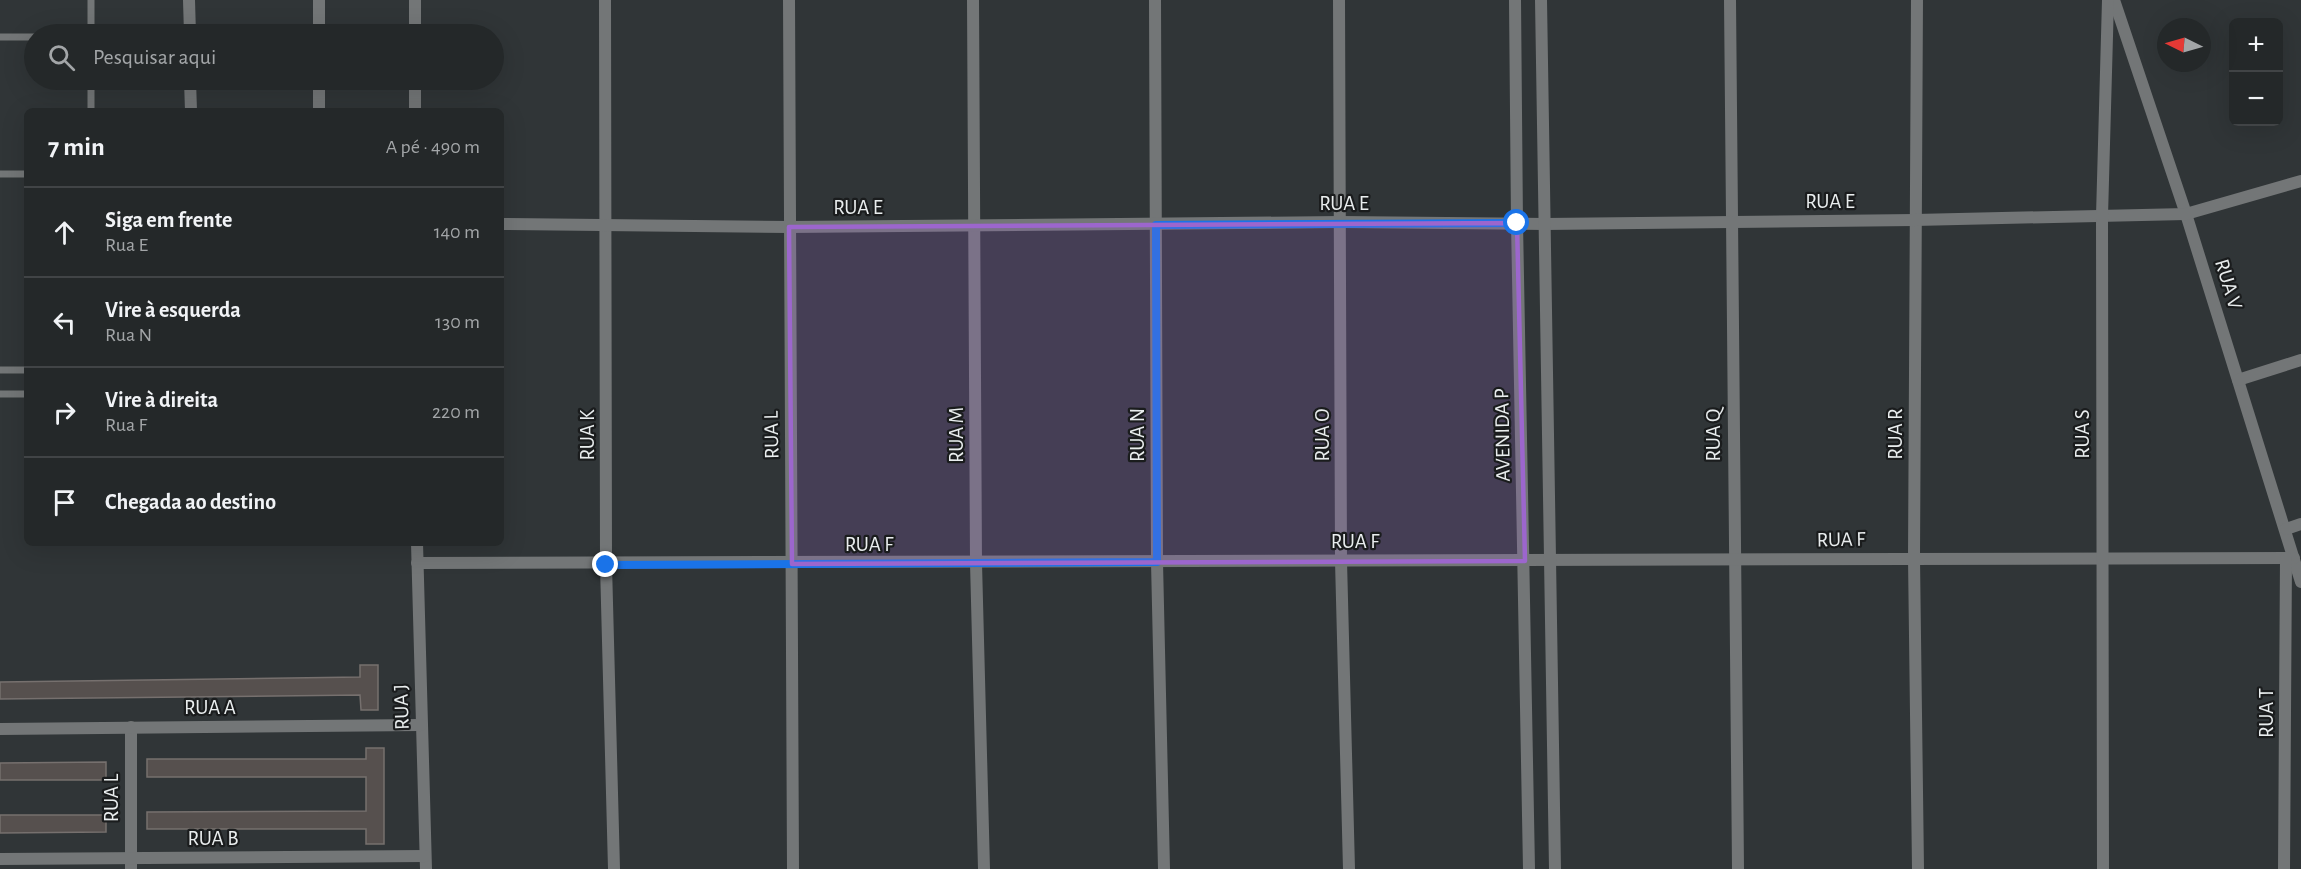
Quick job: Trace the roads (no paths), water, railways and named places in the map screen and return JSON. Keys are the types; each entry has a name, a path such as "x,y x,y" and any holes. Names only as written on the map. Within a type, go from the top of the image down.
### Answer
{"street":[{"path":"189,0 190,24"},
{"path":"319,0 319,24"},
{"path":"414,0 415,24"},
{"name":"RUA K","path":"605,0 606,565 614,869"},
{"name":"RUA L","path":"789,0 793,869"},
{"name":"RUA M","path":"973,0 976,563 984,869"},
{"name":"RUA N","path":"1155,0 1157,562 1164,869"},
{"name":"RUA O","path":"1339,0 1341,561 1349,869"},
{"name":"AVENIDA P","path":"1515,0 1529,869"},
{"path":"1541,0 1555,869"},
{"name":"RUA Q","path":"1730,0 1738,869"},
{"name":"RUA R","path":"1917,0 1914,220 1914,558 1918,869"},
{"name":"RUA S","path":"2103,869 2102,216 2108,0"},
{"name":"RUA V","path":"2114,0 2186,214 2286,529 2290,558 2301,582"},
{"path":"190,90 191,108"},
{"path":"319,90 319,108"},
{"path":"415,90 415,108"},
{"name":"RUA E","path":"504,224 789,227 1341,222 1545,224 2186,214 2301,181"},
{"path":"2238,380 2301,360"},
{"path":"2286,529 2301,524"},
{"name":"RUA J","path":"417,546 425,863"},
{"name":"RUA F","path":"417,563 606,565 2290,558"},
{"name":"RUA T","path":"2284,869 2290,558"},
{"name":"RUA A","path":"0,729 421,726"},
{"name":"RUA L","path":"131,727 131,864"},
{"name":"RUA B","path":"0,859 131,864 425,863"}],"lane":[{"path":"91,0 91,24"},
{"path":"0,37 24,38"},
{"path":"91,90 92,108"},
{"path":"0,174 24,174"},
{"path":"0,370 24,370"},
{"path":"0,394 24,394"}]}
